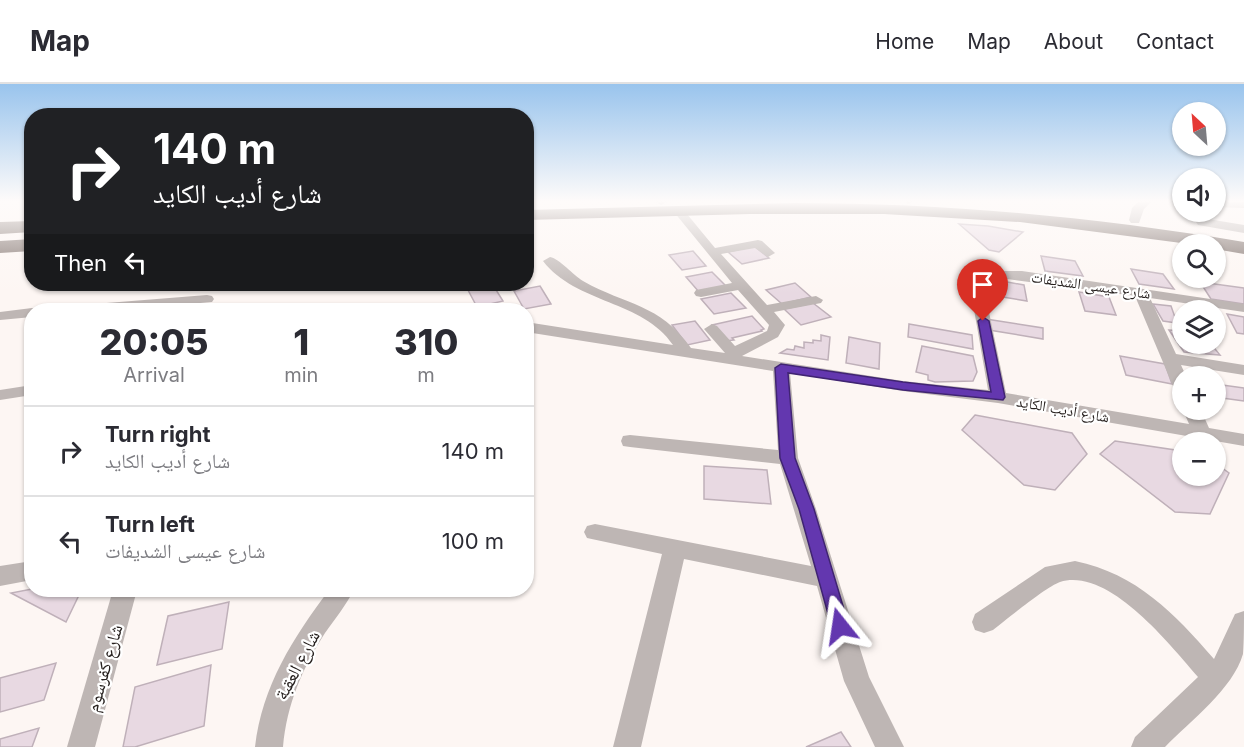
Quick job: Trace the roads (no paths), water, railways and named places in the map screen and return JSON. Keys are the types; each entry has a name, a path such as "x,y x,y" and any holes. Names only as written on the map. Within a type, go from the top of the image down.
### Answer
{"highway":[{"path":"1141,231 1244,248"},
{"path":"1228,231 1244,237"},
{"path":"0,238 24,237"},
{"path":"0,247 24,246"}],"street":[{"path":"692,231 777,325 776,330 763,340 743,347 735,357 712,329"},
{"path":"712,252 758,244 768,253"},
{"path":"550,261 566,278 657,320 676,337 686,352"},
{"name":"شارع عيسى الشديفات","path":"998,397 979,298 981,286 988,279 997,276 1022,275 1244,308"},
{"path":"701,293 741,285"},
{"path":"1140,292 1173,366"},
{"path":"157,303 207,299"},
{"path":"764,310 816,300"},
{"path":"0,316 24,313"},
{"name":"شارع أديب الكايد","path":"534,328 686,352 735,357 781,368 998,397 1196,432"},
{"path":"1170,358 1244,370"},
{"path":"781,368 788,458 807,509 857,681 890,747"},
{"path":"0,395 24,391"},
{"name":"شارع أديب الكايد","path":"1226,437 1244,440"},
{"path":"630,441 788,458"},
{"path":"595,532 826,578"},
{"path":"627,747 675,548"},
{"path":"984,622 1053,573 1064,570 1081,570 1126,590 1152,611 1215,678"},
{"path":"0,576 24,572"},
{"name":"شارع كفرسوم","path":"81,747 124,597"},
{"name":"شارع العقبة","path":"269,747 276,702 286,678 338,597"},
{"path":"1144,747 1215,678 1226,664 1244,622"}]}
